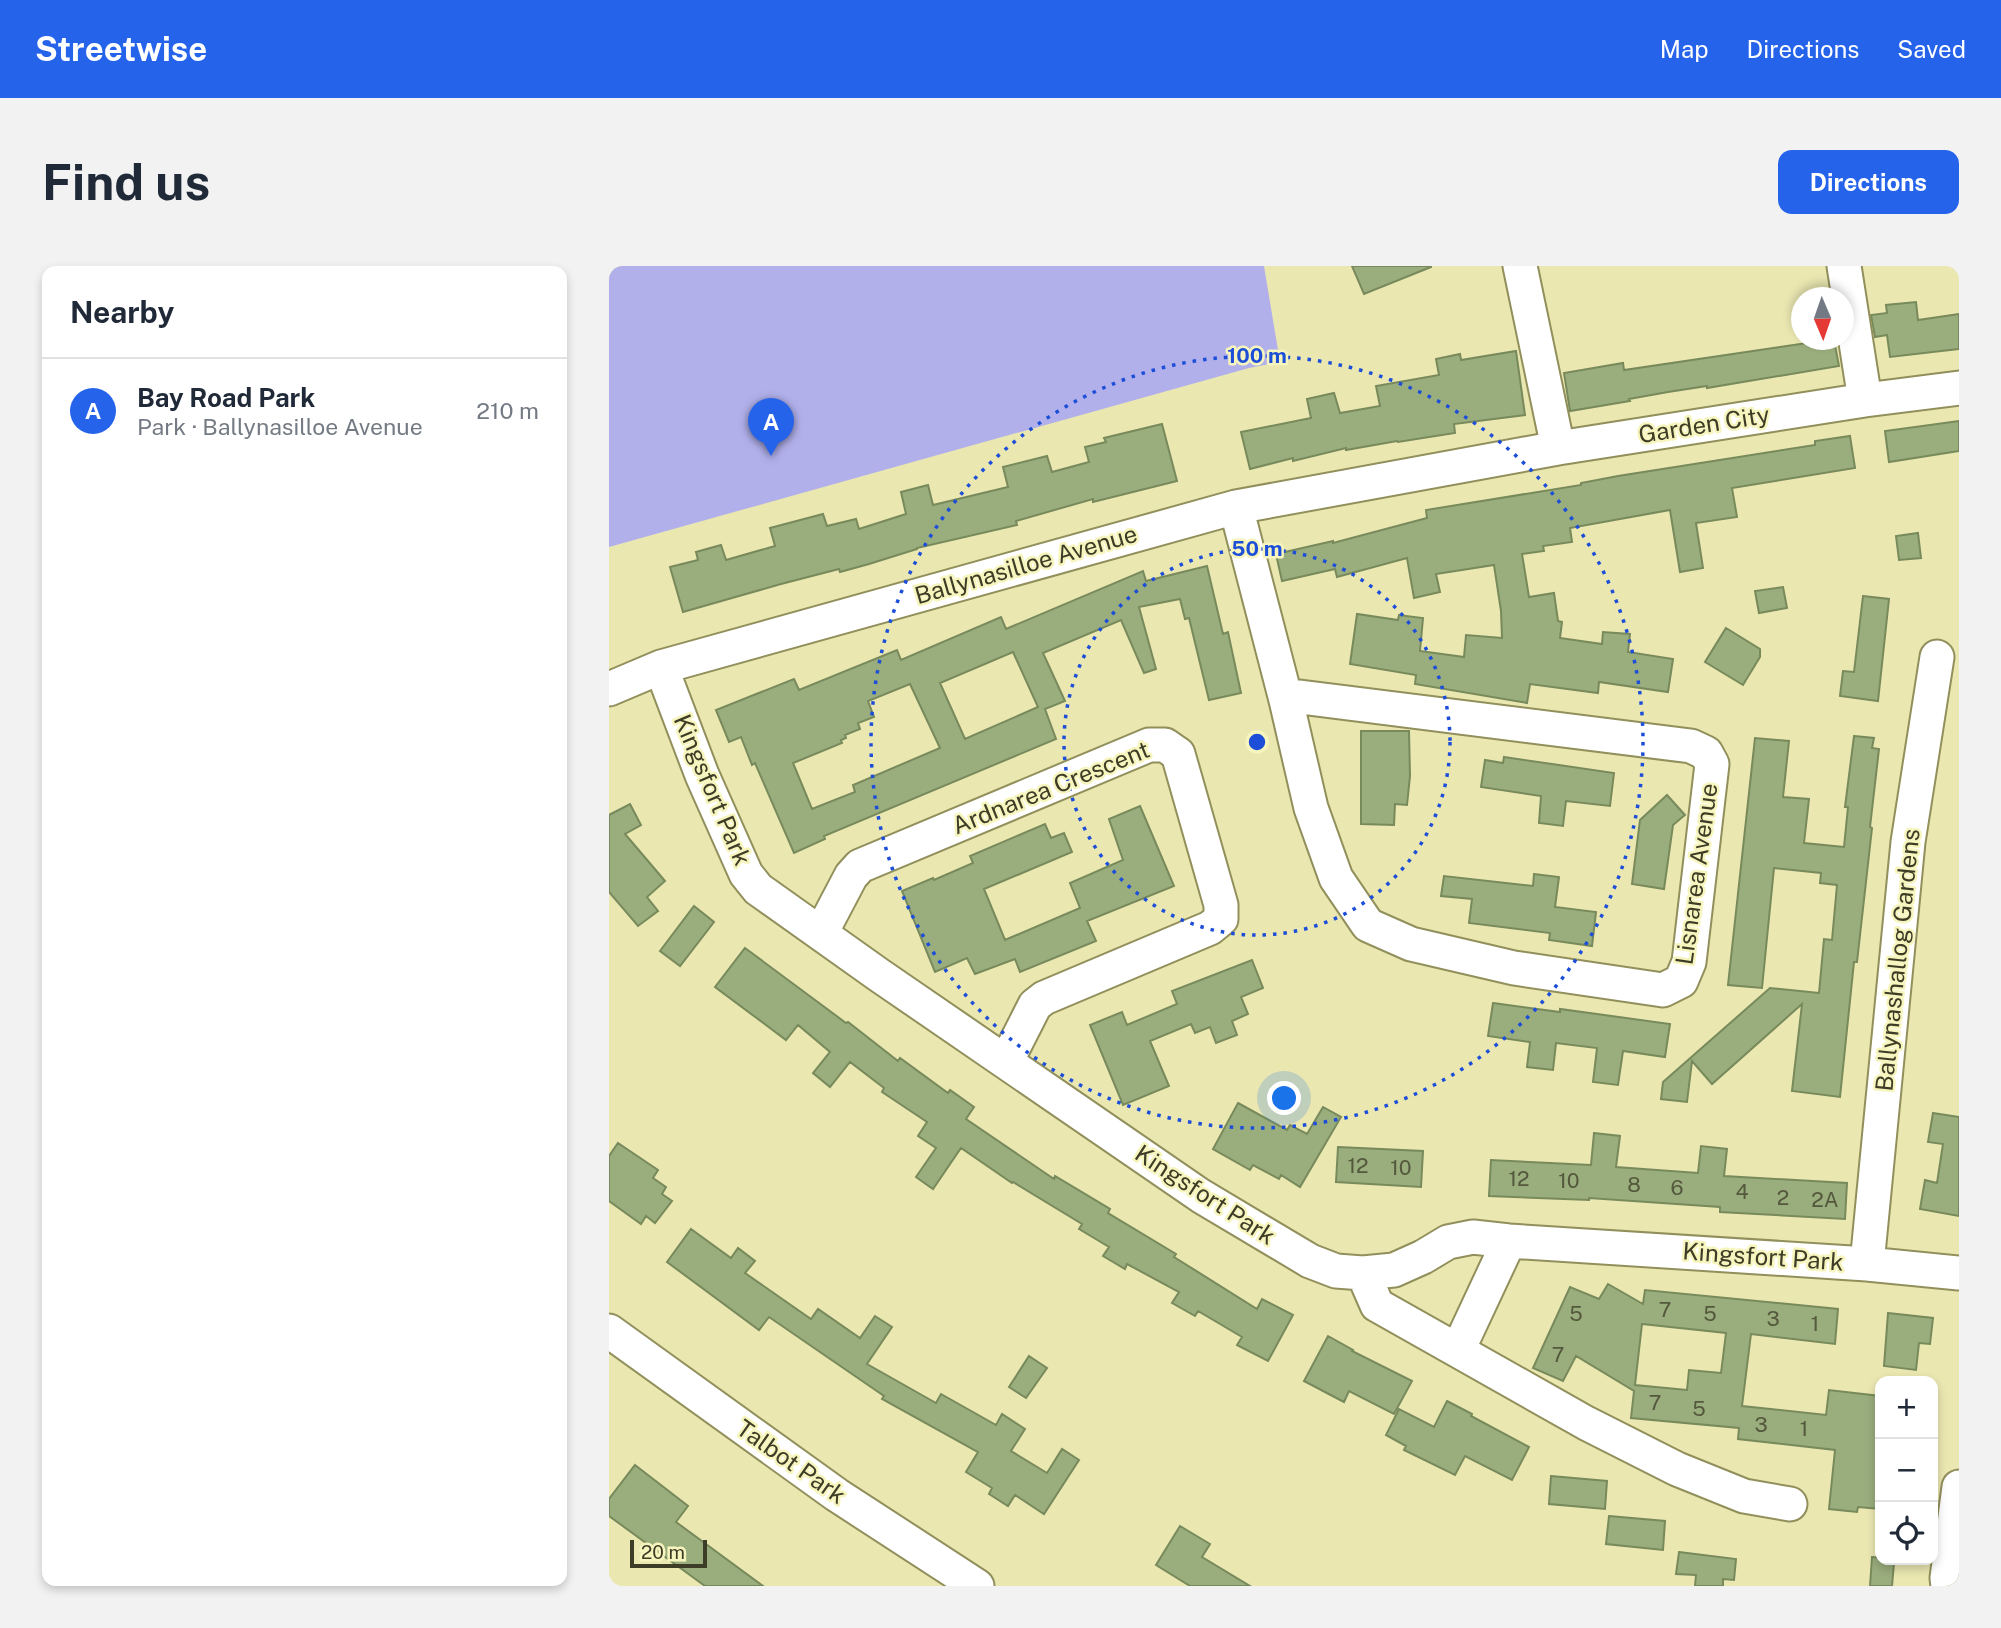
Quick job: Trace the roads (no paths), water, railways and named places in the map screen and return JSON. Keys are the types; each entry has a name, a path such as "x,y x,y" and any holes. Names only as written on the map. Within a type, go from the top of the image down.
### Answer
{"street":[{"path":"1520,266 1558,448"},
{"path":"1844,266 1865,400"},
{"name":"Garden City","path":"1450,468 1558,448 1959,388"},
{"name":"Ballynasilloe Avenue","path":"609,689 661,667 1235,507 1450,468"},
{"name":"Lisnarea Avenue","path":"1235,507 1286,700 1311,808 1336,878 1367,925 1411,944 1514,968 1663,990 1681,981 1689,962 1700,874 1711,764 1706,753 1678,744 1300,696 1286,700"},
{"name":"Ballynashallog Gardens","path":"1867,1264 1909,842 1937,657"},
{"name":"Kingsfort Park","path":"661,667 702,775 746,874 758,889 1201,1196 1310,1261 1336,1271 1363,1273 1394,1270 1448,1242 1473,1237 1867,1264 1959,1273"},
{"name":"Ardnarea Crescent","path":"821,933 851,877 860,866 1149,745 1165,745 1178,754 1221,905 1221,919 1210,928 1044,998 1035,1005 1006,1062"},
{"path":"1458,1350 1509,1241"},
{"path":"1363,1273 1377,1305 1586,1423 1677,1469 1744,1496 1790,1504"},
{"name":"Talbot Park","path":"609,1331 837,1495 977,1586"},
{"path":"1948,1586 1959,1487"}],"place":[{"name":"Bay Road Park","path":"771,456"}]}
